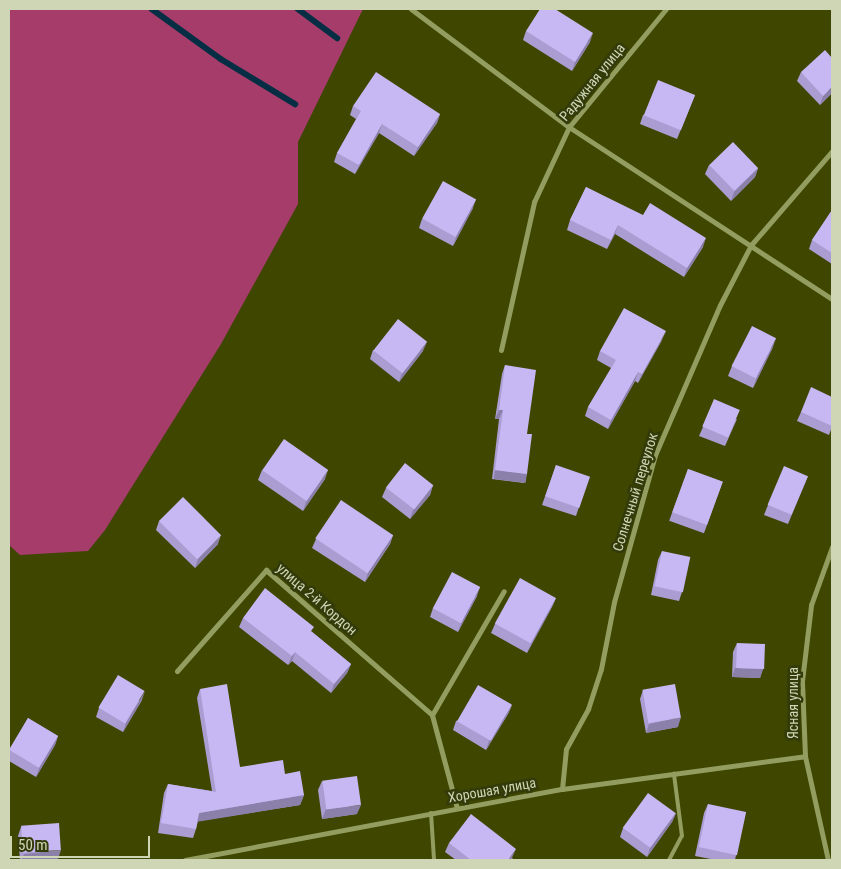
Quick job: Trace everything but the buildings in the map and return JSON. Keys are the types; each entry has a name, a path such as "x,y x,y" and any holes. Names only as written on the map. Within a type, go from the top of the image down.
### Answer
{"street":[{"name":"Радужная улица","path":"501,350 534,202 569,126 666,9"},
{"path":"411,10 569,126 832,299"},
{"name":"Солнечный переулок","path":"562,789 566,749 588,709 601,669 614,602 655,455 720,305 751,245 832,151"},
{"name":"Ясная улица","path":"828,860 805,756 802,681 811,605 832,547"},
{"name":"улица 2-й Кордон","path":"177,671 266,570 432,715"},
{"path":"457,808 432,715 504,590"},
{"name":"Хорошая улица","path":"185,860 431,812 562,789 805,756"}],"lane":[{"path":"669,860 682,836 674,774"},
{"path":"431,812 434,860"}],"shaded area":[{"path":"9,9 363,9 298,142 298,204 221,344 105,530 88,551 20,555 9,545"}],"waterway":[{"path":"152,9 221,59 295,104"},
{"path":"298,9 337,38"}]}
